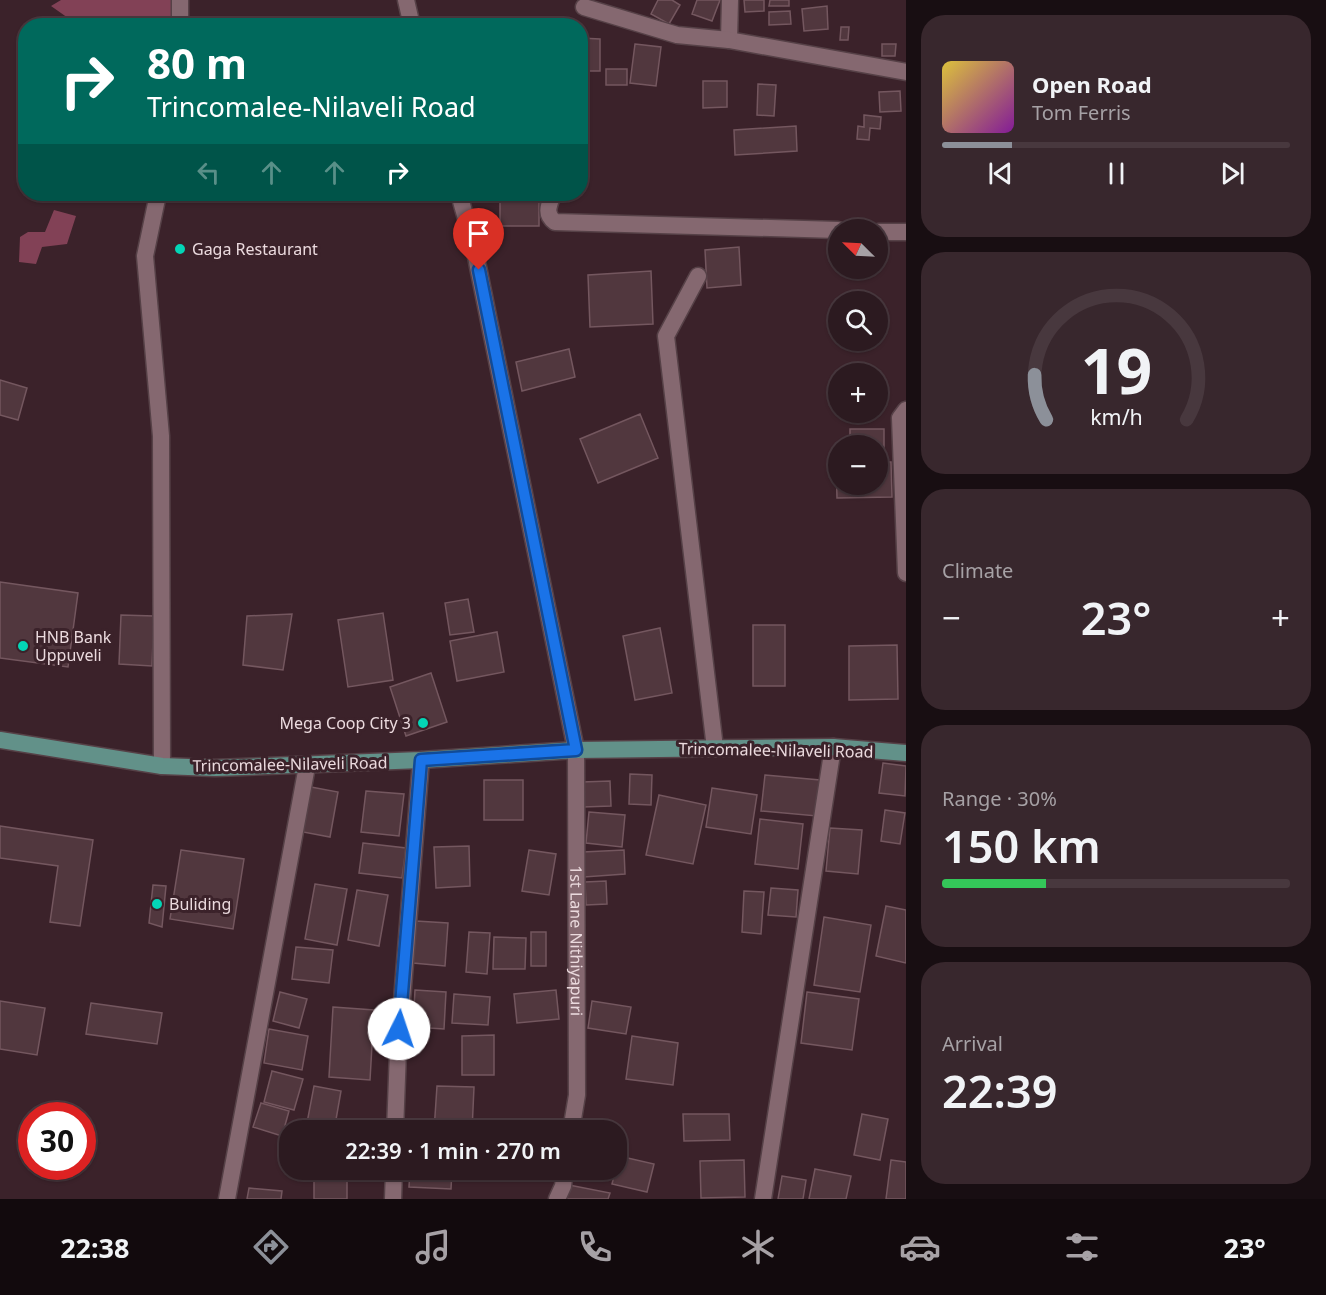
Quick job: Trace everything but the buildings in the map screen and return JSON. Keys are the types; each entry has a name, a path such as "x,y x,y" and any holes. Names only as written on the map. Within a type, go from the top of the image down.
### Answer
{"main road":[{"name":"Trincomalee-Nilaveli Road","path":"0,740 162,766 215,768 307,766 576,750 833,747 906,753"}],"street":[{"path":"180,0 180,18"},
{"path":"406,0 409,18"},
{"path":"729,40 730,0"},
{"path":"584,7 677,35 729,40 906,72"},
{"path":"157,201 145,256 161,436 162,766"},
{"name":"1st Lane Nithiyapuri","path":"461,201 474,247 576,750 577,1095 573,1120"},
{"path":"550,201 547,213 549,218 555,222 828,231"},
{"path":"888,232 906,232"},
{"path":"698,276 666,336 715,748"},
{"path":"906,410 900,418 906,573"},
{"path":"763,1199 833,747"},
{"path":"395,1120 398,1051 421,760"},
{"path":"227,1199 307,766"},
{"path":"393,1180 393,1199"},
{"path":"557,1199 564,1180"}],"shaded area":[{"path":"61,0 172,0 172,15 170,18 68,18 51,6"},
{"path":"54,210 76,216 67,244 42,247 36,264 19,262 20,237 28,232 45,232"}],"place":[{"name":"Gaga Restaurant","path":"180,249"},
{"name":"HNB Bank Uppuveli","path":"23,646"},
{"name":"Mega Coop City 3","path":"423,723"},
{"name":"Buliding","path":"157,904"}],"route":[{"path":"399,1029 421,760 576,750 479,270"}]}
